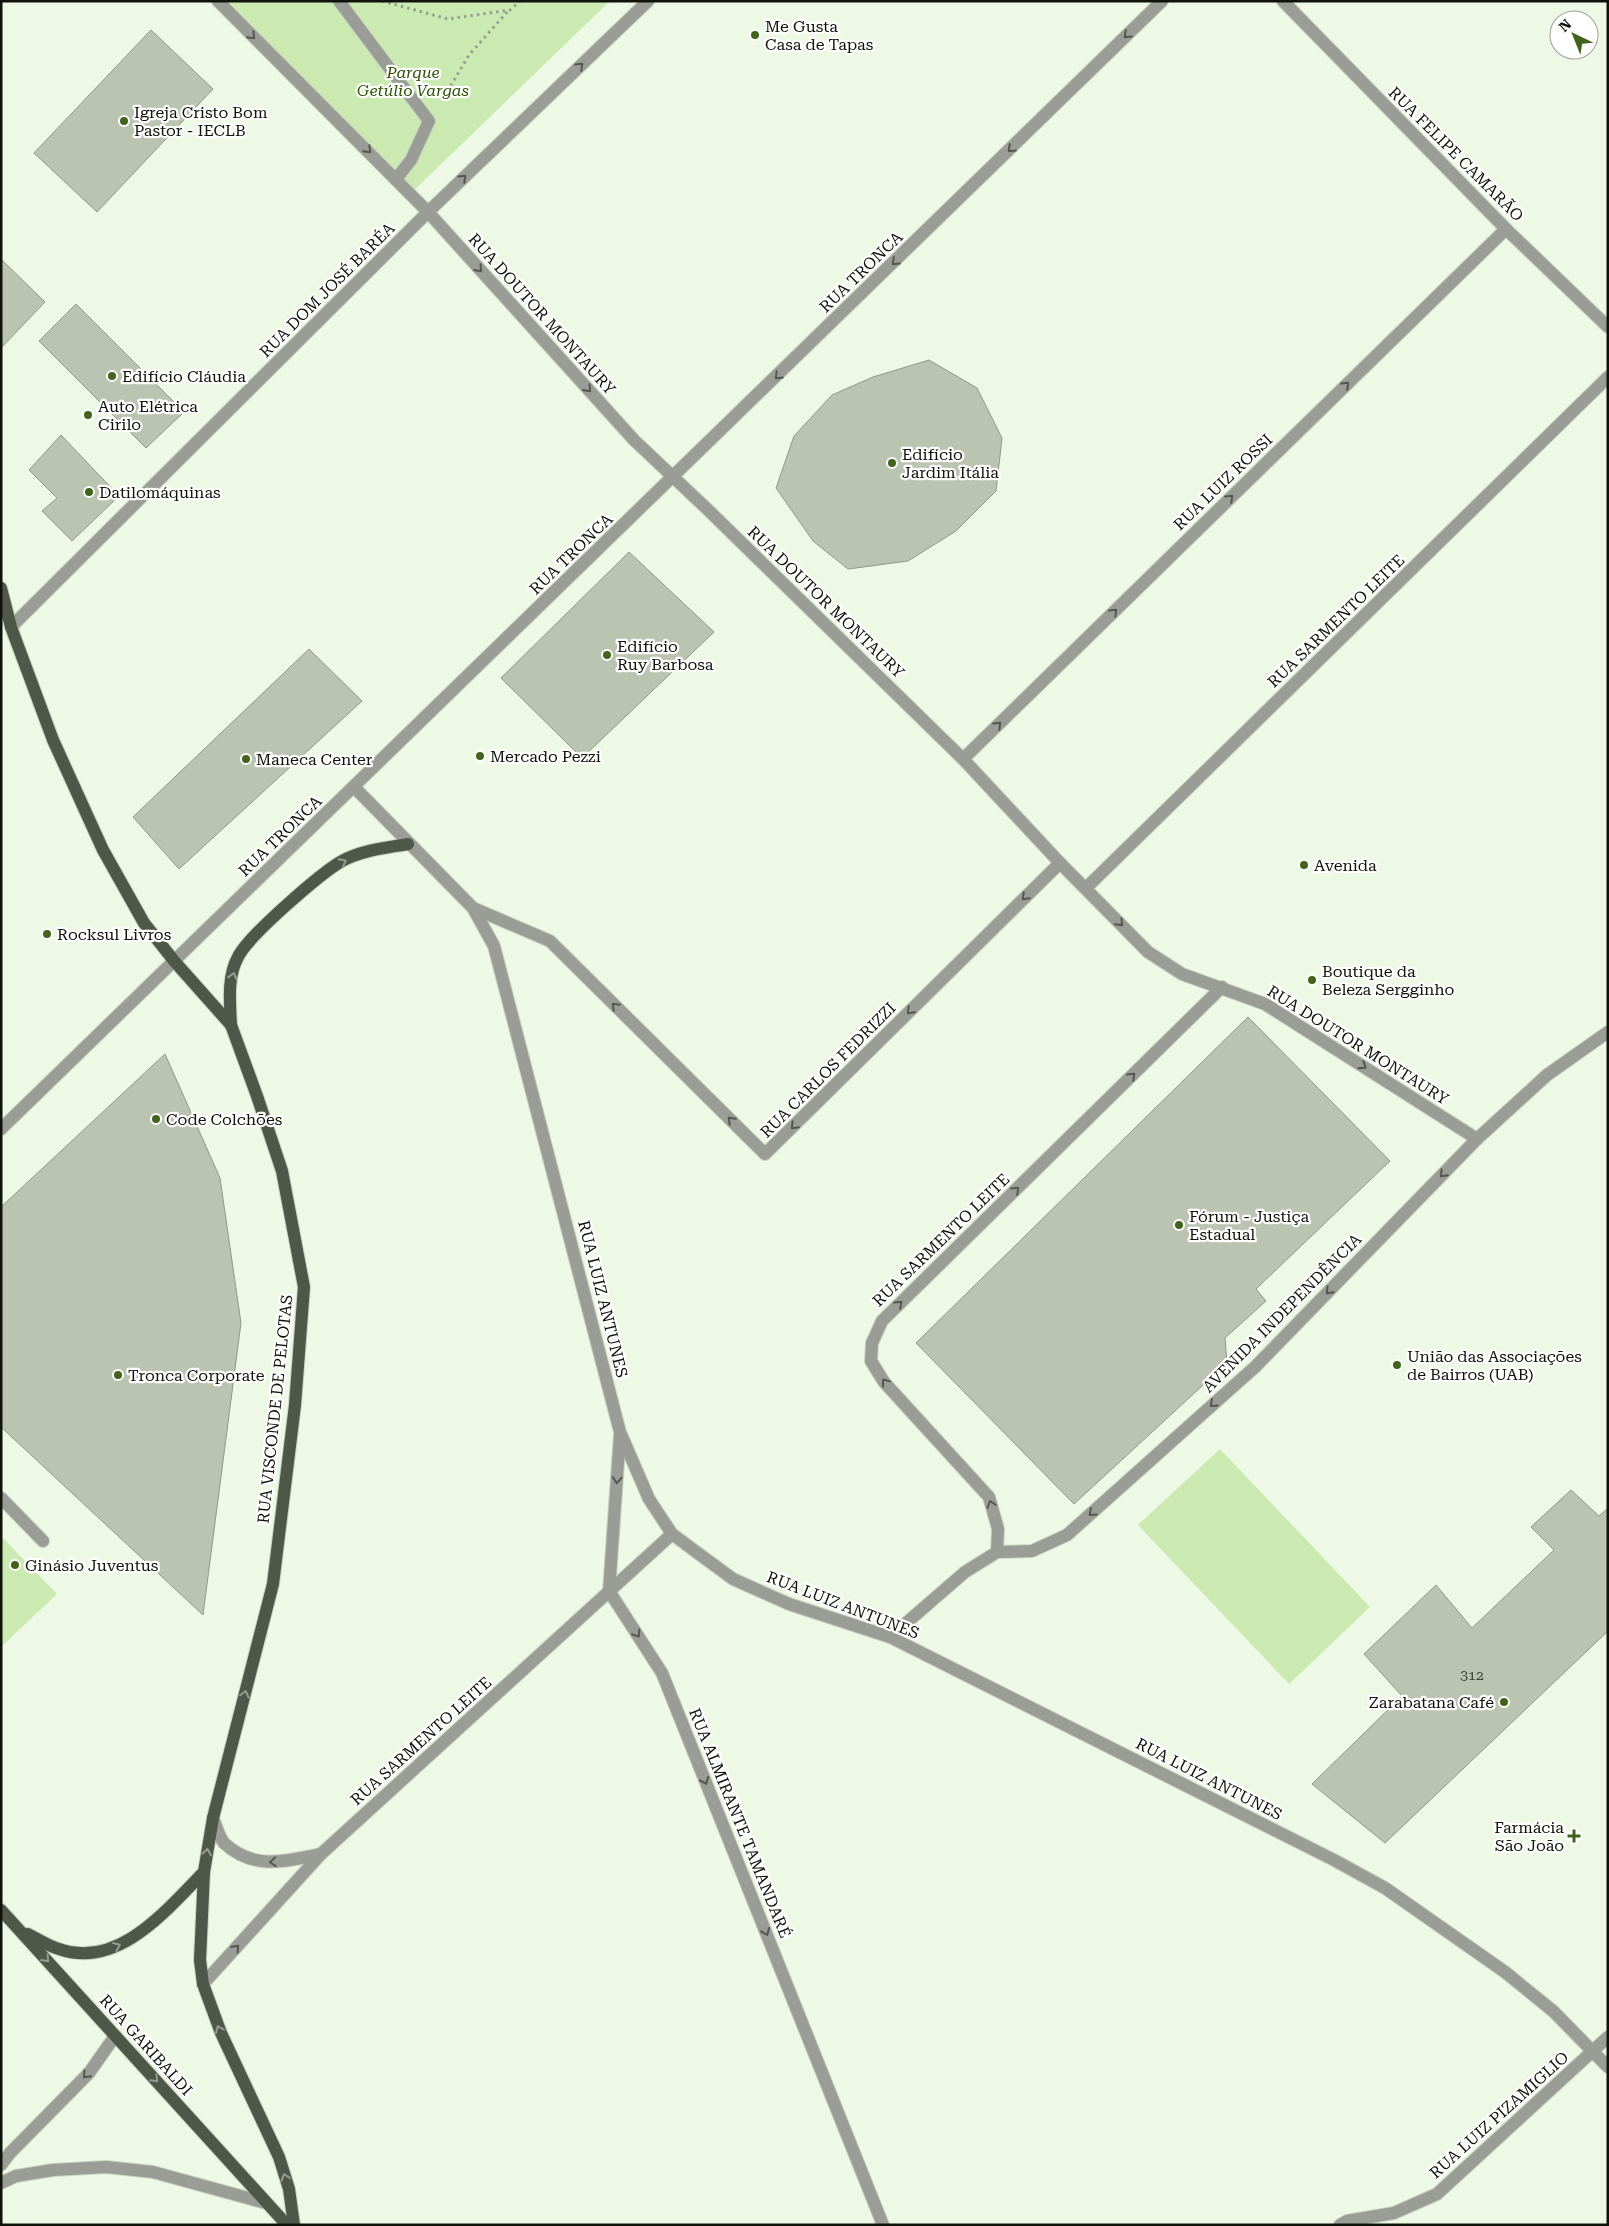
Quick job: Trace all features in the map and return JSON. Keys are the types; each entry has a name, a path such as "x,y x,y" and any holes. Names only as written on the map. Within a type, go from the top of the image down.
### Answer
{"main road":[{"name":"RUA VISCONDE DE PELOTAS","path":"1,588 11,627 53,740 103,850 144,923 175,962 230,1024 282,1171 304,1287 295,1405 273,1584 213,1818 204,1872 200,1960 203,1984 221,2034 279,2157 289,2189 294,2225"},
{"path":"230,1024 230,981 238,956 250,941 300,894 342,862 368,852 408,844"},
{"path":"21,1931 60,1950 85,1954 106,1951 127,1942 149,1925 204,1872"},
{"name":"RUA GARIBALDI","path":"1,1910 287,2225"}],"street":[{"name":"RUA DOUTOR MONTAURY","path":"218,1 428,212 634,440 963,760 1060,863 1148,952 1182,974 1265,1004 1477,1139"},
{"path":"339,1 429,121 411,160 396,179"},
{"name":"RUA DOM JOSÉ BARÉA","path":"11,627 428,212 648,1"},
{"name":"RUA TRONCA","path":"1,1129 674,478 1162,1"},
{"name":"RUA FELIPE CAMARÃO","path":"1283,1 1506,229 1608,326"},
{"name":"RUA LUIZ ROSSI","path":"963,760 1506,229"},
{"name":"RUA SARMENTO LEITE","path":"1086,888 1608,377"},
{"name":"RUA LUIZ ANTUNES","path":"354,787 473,908 494,946 502,968 620,1432 649,1499 672,1534 733,1579 789,1604 890,1637 1334,1860 1385,1888 1505,1972 1554,2012 1608,2067"},
{"name":"RUA CARLOS FEDRIZZI","path":"473,908 550,941 765,1154 1060,863"},
{"name":"RUA SARMENTO LEITE","path":"997,1552 998,1530 989,1497 884,1382 871,1361 872,1343 882,1321 1222,987"},
{"name":"AVENIDA INDEPENDÊNCIA","path":"997,1552 1032,1551 1067,1535 1255,1367 1477,1139 1546,1075 1608,1032"},
{"path":"609,1591 620,1432"},
{"path":"1,1498 43,1541"},
{"name":"RUA SARMENTO LEITE","path":"203,1984 321,1854 672,1534"},
{"path":"890,1637 965,1572 997,1552"},
{"name":"RUA ALMIRANTE TAMANDARÉ","path":"609,1591 662,1673 883,2225"},
{"path":"213,1818 223,1842 245,1857 267,1864 321,1854"},
{"path":"1,2165 10,2153 89,2073 115,2036"},
{"name":"RUA LUIZ PIZAMIGLIO","path":"1340,2225 1347,2221 1394,2213 1437,2194 1608,2037"},
{"path":"1,2183 16,2176 53,2170 106,2167 153,2172 266,2203"}],"path":[{"path":"382,1 448,19 510,10"},
{"path":"429,121 469,55 520,1"}],"green space":[{"name":"Parque Getúlio Vargas","path":"226,1 610,1 410,194"},
{"path":"1220,1449 1370,1607 1289,1684 1138,1525"},
{"name":"Ginásio Juventus","path":"1,1536 57,1594 1,1647"}],"building":[{"name":"Igreja Cristo Bom Pastor - IECLB","path":"151,30 213,89 97,212 34,153"},
{"path":"1,259 45,302 2,347 1,346"},
{"name":"Edifício Cláudia","path":"76,304 184,412 146,448 39,341"},
{"name":"Edifício Jardim Itália","path":"929,360 977,388 1002,438 996,491 956,531 908,561 848,569 813,541 776,488 794,436 832,395 873,377"},
{"path":"61,435 119,496 72,541 42,511 57,498 29,470"},
{"name":"Edifício Ruy Barbosa","path":"629,552 714,632 582,758 501,678"},
{"name":"Maneca Center","path":"309,649 362,701 179,869 133,817"},
{"name":"Fórum - Justiça Estadual","path":"1248,1017 1390,1161 1256,1289 1266,1301 1225,1338 1227,1363 1074,1504 916,1343"},
{"name":"Tronca Corporate","path":"165,1054 220,1178 241,1323 203,1615 1,1427 1,1207"},
{"path":"1571,1490 1599,1516 1608,1508 1608,1631 1385,1843 1312,1784 1402,1696 1364,1654 1436,1585 1472,1628 1554,1550 1531,1527"}],"place":[{"name":"Me Gusta Casa de Tapas","path":"755,35"},
{"name":"Igreja Cristo Bom Pastor - IECLB","path":"124,121"},
{"name":"Edifício Cláudia","path":"112,376"},
{"name":"Auto Elétrica Cirilo","path":"88,415"},
{"name":"Edifício Jardim Itália","path":"892,463"},
{"name":"Datilomáquinas","path":"89,492"},
{"name":"Edifício Ruy Barbosa","path":"607,655"},
{"name":"Mercado Pezzi","path":"480,756"},
{"name":"Maneca Center","path":"246,759"},
{"name":"Avenida","path":"1304,865"},
{"name":"Rocksul Livros","path":"47,934"},
{"name":"Boutique da Beleza Sergginho","path":"1312,980"},
{"name":"Code Colchões","path":"156,1119"},
{"name":"Fórum - Justiça Estadual","path":"1179,1225"},
{"name":"União das Associações de Bairros (UAB)","path":"1397,1365"},
{"name":"Tronca Corporate","path":"118,1375"},
{"name":"Ginásio Juventus","path":"15,1565"},
{"name":"Zarabatana Café","path":"1504,1702"},
{"name":"Farmácia São João","path":"1574,1836"}]}
